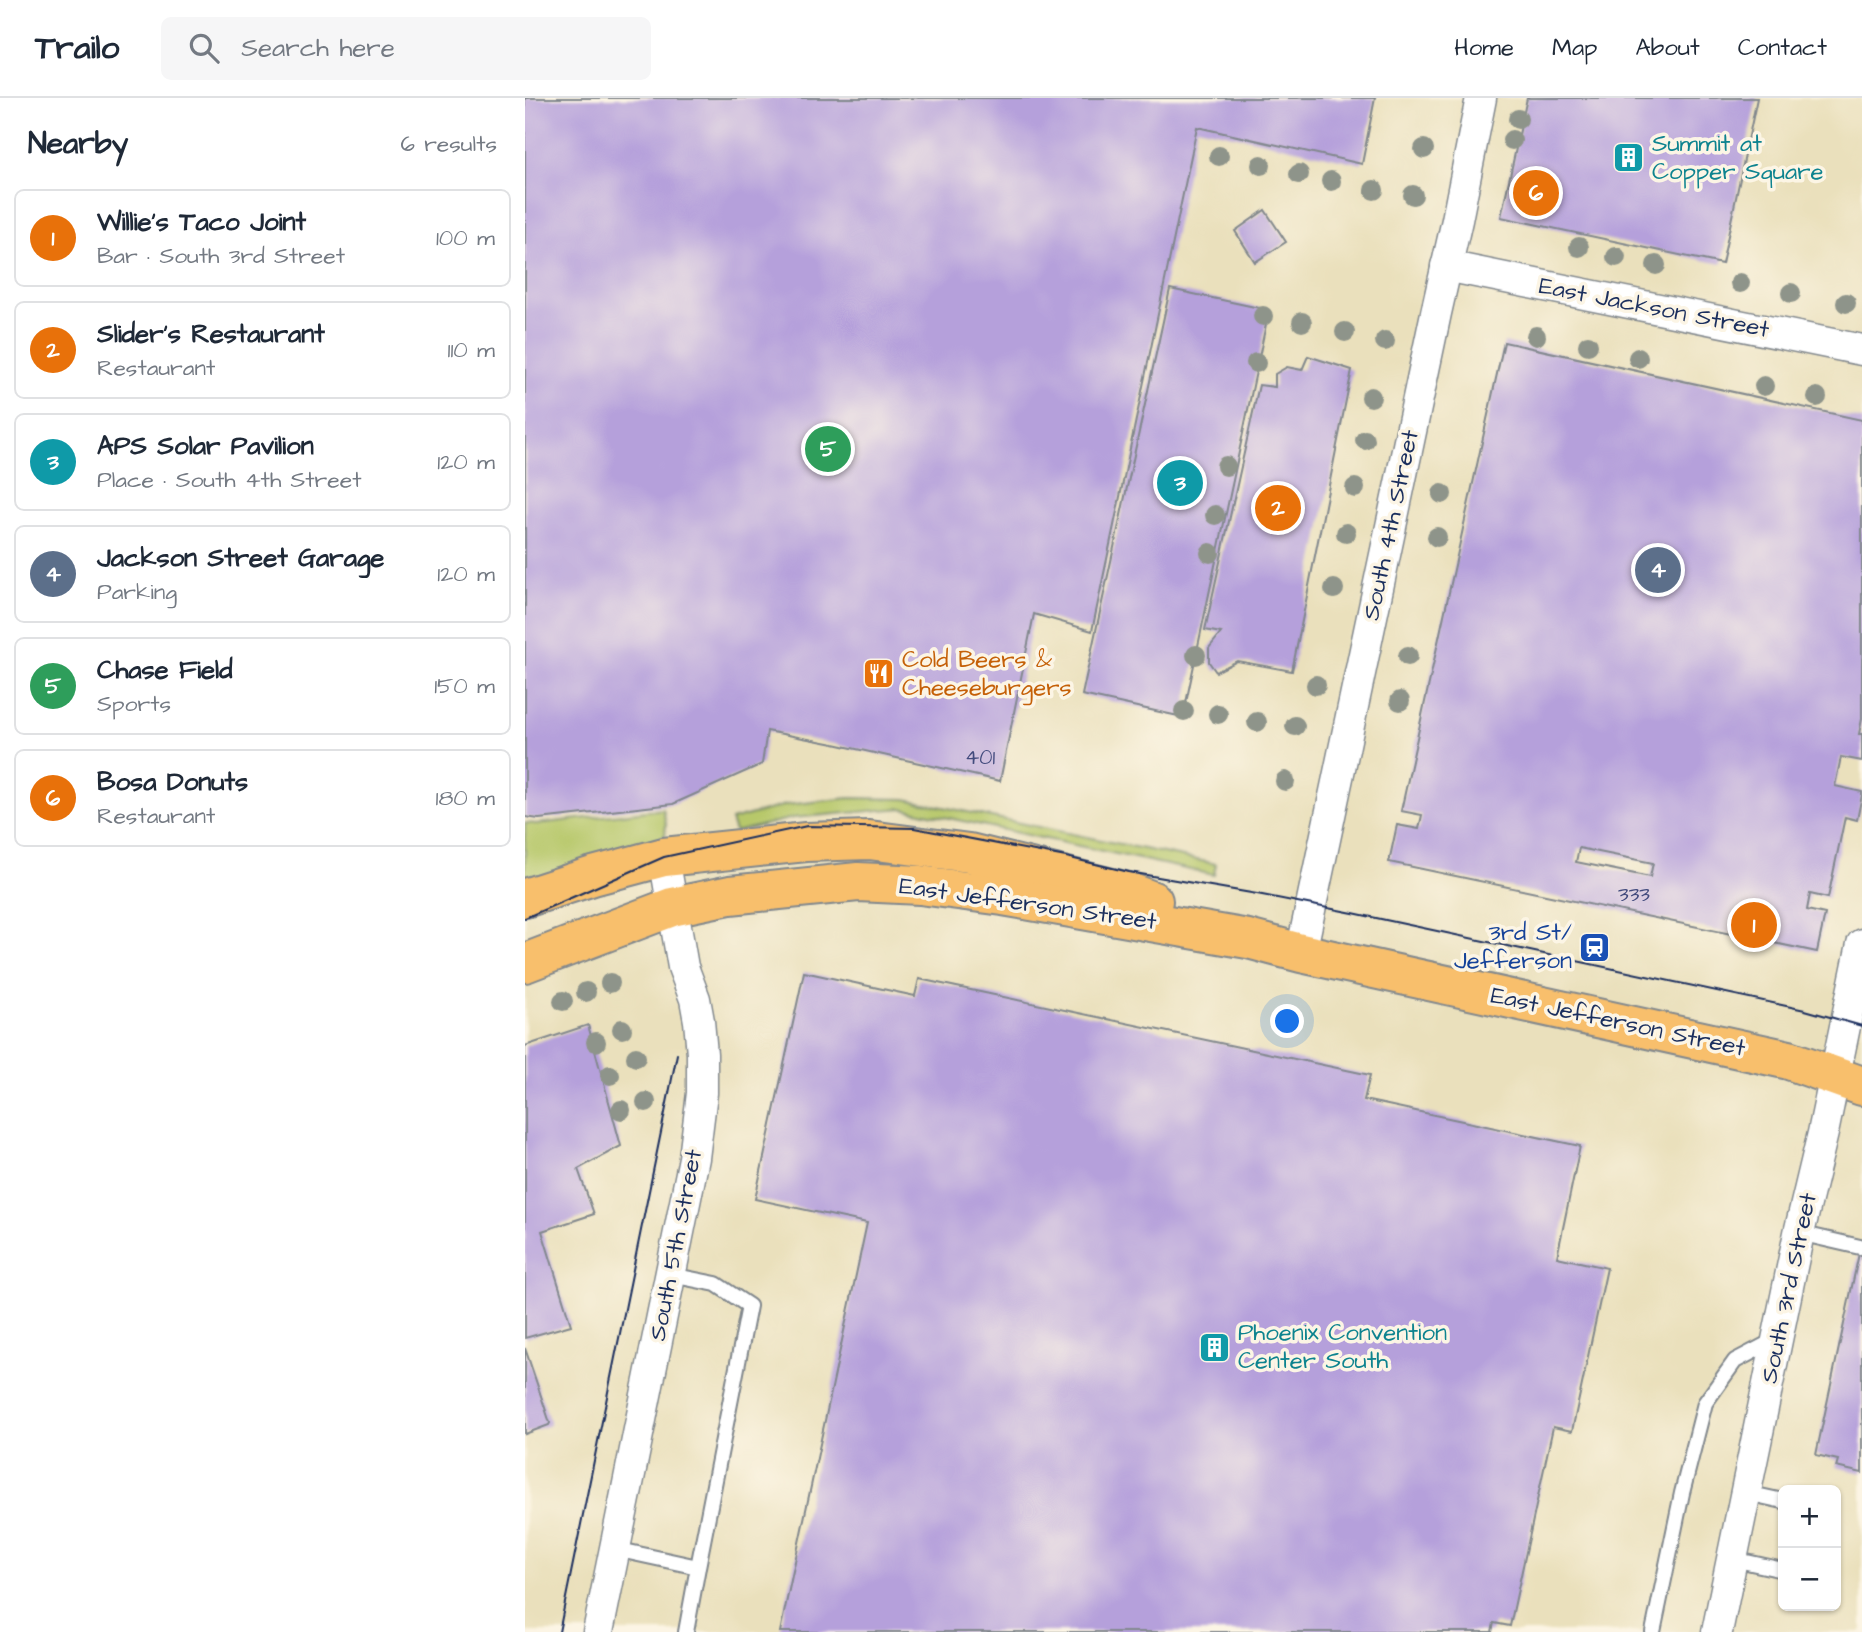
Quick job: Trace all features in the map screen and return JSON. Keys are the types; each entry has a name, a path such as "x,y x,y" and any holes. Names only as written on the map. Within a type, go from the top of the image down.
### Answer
{"main road":[{"name":"East Jefferson Street","path":"525,898 664,857 806,842 869,840 969,853 1132,893 1248,939"},
{"name":"East Jefferson Street","path":"525,963 672,906 730,895 858,883 920,885 1003,896 1248,939 1789,1060 1849,1081"}],"street":[{"name":"South 4th Street","path":"1301,953 1481,98"},
{"name":"East Jackson Street","path":"1446,266 1862,350"},
{"name":"South 5th Street","path":"598,1632 694,1158 702,1093 699,1021 695,999 683,967 664,857"},
{"name":"South 3rd Street","path":"1717,1632 1799,1233 1823,1133 1849,1081 1862,944"}],"lane":[{"path":"1799,1233 1860,1247"},
{"path":"671,1275 716,1284 749,1306 686,1632"},
{"path":"1653,1632 1682,1493 1705,1403 1735,1361 1776,1339"},
{"path":"1747,1493 1778,1500"},
{"path":"615,1549 698,1567"},
{"path":"1733,1559 1778,1569"}],"green space":[{"path":"849,798 905,799 1216,864 1214,875 902,808 793,818 735,832 731,820 786,805"},
{"path":"663,809 665,836 525,883 525,823 537,824"}],"building":[{"path":"525,98 1375,98 1362,164 1197,127 1092,631 1034,614 1000,781 767,731 762,764 673,804 539,819 525,817"},
{"name":"Summit at Copper Square","path":"1527,98 1757,98 1722,264 1501,217"},
{"path":"1265,210 1286,242 1255,262 1235,231"},
{"path":"1170,289 1269,310 1183,717 1082,695"},
{"path":"1504,342 1862,420 1862,719 1859,734 1862,734 1862,761 1841,757 1835,786 1862,792 1862,795 1857,820 1845,817 1828,898 1810,894 1807,910 1825,914 1817,952 1389,862 1397,825 1419,829 1422,815 1401,811","holes":["1579,848 1653,863 1650,877 1576,862"]},
{"path":"1308,356 1352,370 1292,671 1237,661 1216,672 1209,662 1209,648 1221,633 1205,630 1259,385 1275,387 1275,374 1287,367 1302,370"},
{"name":"Phoenix Convention Center South","path":"804,972 915,996 919,979 1370,1075 1364,1100 1580,1146 1557,1257 1607,1268 1572,1431 1553,1427 1510,1626 1494,1623 1492,1632 780,1632 867,1223 755,1199"},
{"path":"588,1025 621,1146 578,1169 594,1214 542,1231 571,1325 525,1338 525,1046"},
{"path":"1861,1244 1862,1473 1836,1467 1838,1460 1816,1455"},
{"path":"525,1348 550,1423 525,1434"}],"tram line":[{"path":"525,918 664,857 807,826 914,828 1129,872 1353,913 1805,1010 1862,1026"},
{"path":"559,1632 677,1054"}],"place":[{"name":"Summit at Copper Square","path":"1629,158"},
{"name":"Bosa Donuts","path":"1536,193"},
{"name":"Chase Field","path":"828,449"},
{"name":"APS Solar Pavilion","path":"1180,483"},
{"name":"Slider's Restaurant","path":"1278,508"},
{"name":"Jackson Street Garage","path":"1658,570"},
{"name":"Cold Beers & Cheeseburgers","path":"879,674"},
{"name":"Willie's Taco Joint","path":"1754,925"},
{"name":"3rd St/ Jefferson","path":"1595,947"},
{"name":"Phoenix Convention Center South","path":"1215,1347"}]}
